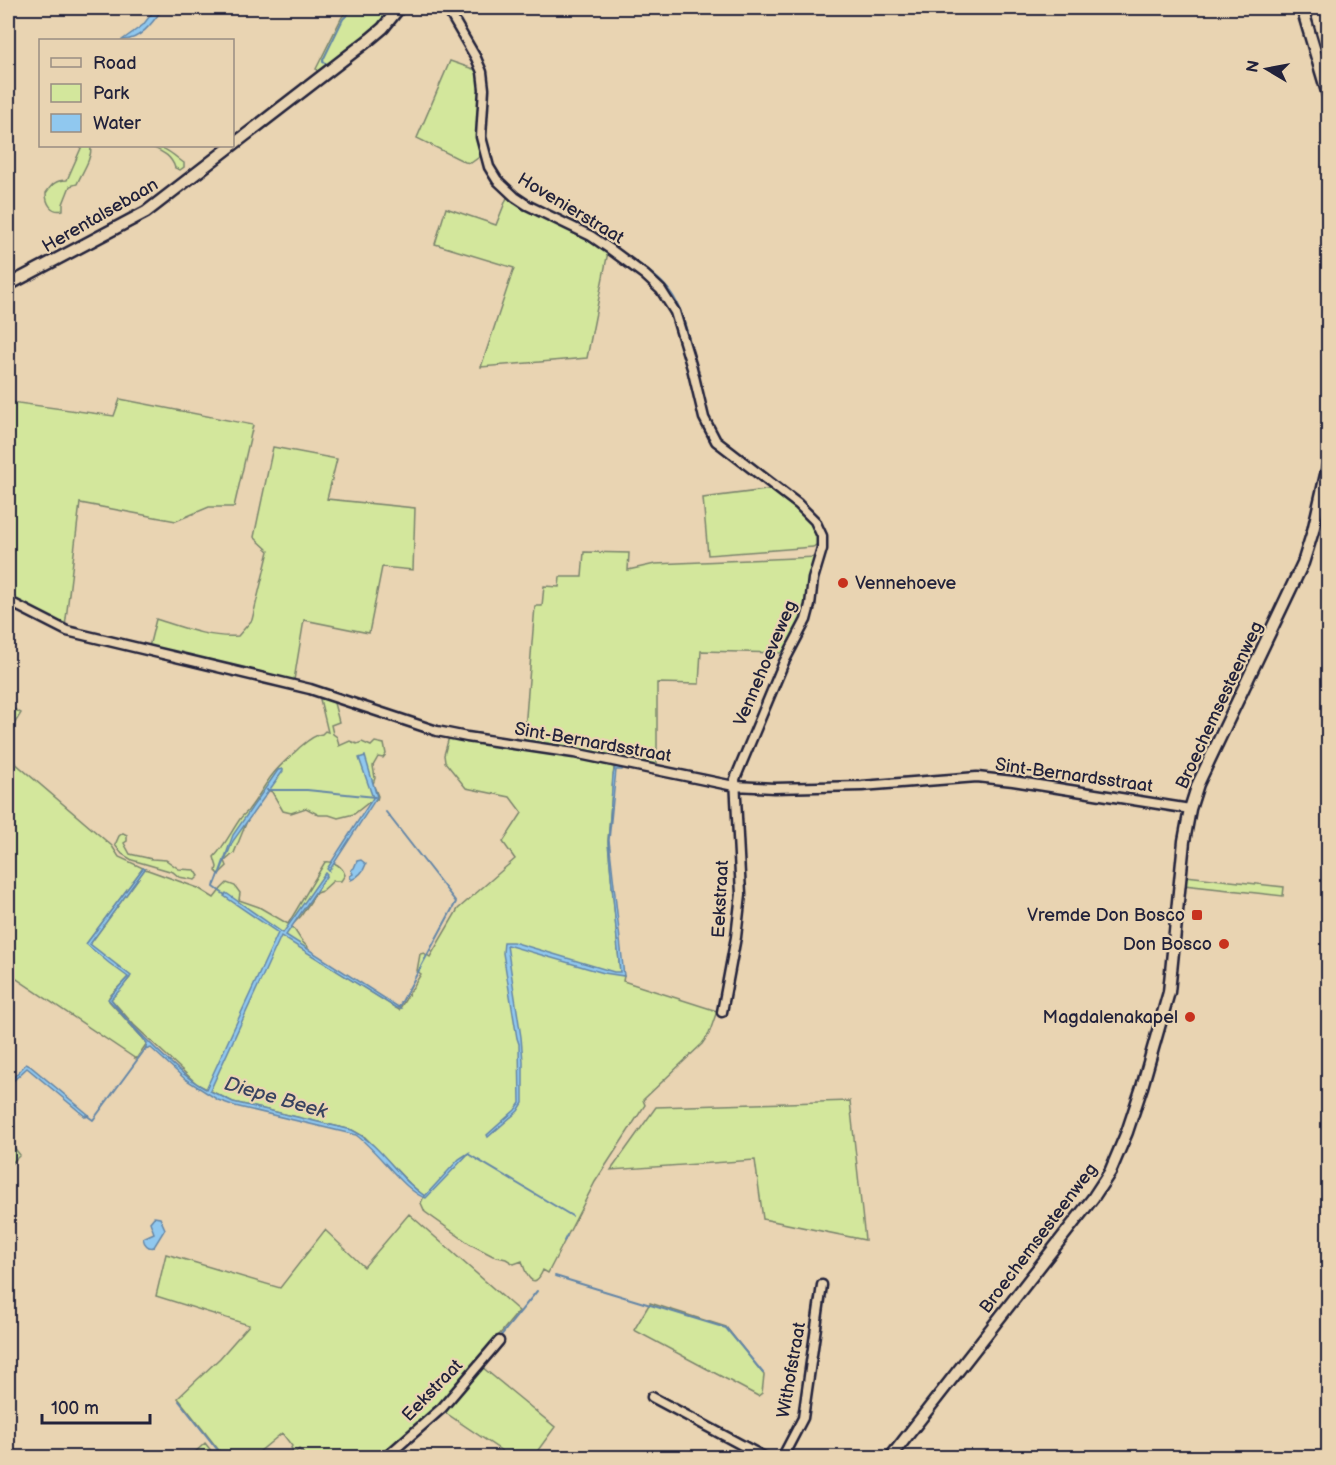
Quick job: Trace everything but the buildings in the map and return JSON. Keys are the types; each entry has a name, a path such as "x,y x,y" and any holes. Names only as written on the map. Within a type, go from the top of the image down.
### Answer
{"street":[{"name":"Herentalsebaan","path":"234,144 370,39 383,28 399,8"},
{"name":"Hovenierstraat","path":"447,8 482,72 484,89 481,137 489,167 496,180 527,206 591,236 633,266"},
{"path":"1302,8 1329,94"},
{"name":"Herentalsebaan","path":"8,285 146,212 230,147"},
{"name":"Vennehoeveweg","path":"633,266 662,290 675,312 704,418 716,441 798,504 815,521 822,536 822,549 813,579 806,620 776,680 737,771 734,786"},
{"name":"Broechemsesteenweg","path":"890,1458 1093,1198 1119,1152 1142,1087 1169,992 1184,841 1190,809 1198,784 1303,562 1329,466"},
{"name":"Sint-Bernardsstraat","path":"8,601 78,635 310,689 437,731 574,753 734,786 774,788 862,786 977,777 1190,809"},
{"name":"Eekstraat","path":"722,1012 736,937 741,894 734,786"},
{"name":"Withofstraat","path":"782,1458 803,1418 822,1285"},
{"name":"Eekstraat","path":"385,1458 442,1408 499,1341"},
{"path":"652,1397 766,1458"}],"green space":[{"path":"349,8 395,8 372,32 318,73 316,69 342,17"},
{"path":"450,61 479,71 481,100 479,138 482,155 471,163 417,138"},
{"path":"82,147 91,147 88,161 77,184 70,186 63,210 52,209 48,204 46,193 55,183 67,180"},
{"path":"152,147 160,147 168,151 184,163 184,167 180,170 175,168 162,152"},
{"path":"508,195 608,252 587,358 481,367 514,268 435,244 446,208 496,225"},
{"path":"120,399 253,425 234,507 209,507 176,521 80,503 65,627 8,597 8,446 11,402 114,416"},
{"path":"273,447 337,459 327,499 415,508 413,570 382,567 369,633 304,620 294,680 149,647 156,619 197,632 227,636 238,636 252,620 269,551 254,537"},
{"path":"774,489 808,518 819,543 813,547 708,555 703,498"},
{"path":"584,552 629,553 628,570 655,564 816,557 805,612 784,653 701,651 699,684 657,683 657,769 577,750 524,741 535,606 542,606 544,586 559,587 560,577 582,577"},
{"path":"319,695 333,699 339,722 331,725 339,746 350,741 357,744 362,742 371,746 375,742 384,744 386,754 383,758 378,757 373,766 375,778 373,784 378,796 377,800 368,803 354,814 338,818 319,815 306,808 291,813 283,811 272,792 268,790 247,821 234,853 225,861 227,866 219,874 216,871 214,857 270,778 307,742 325,731 328,732"},
{"path":"8,706 21,713 8,734"},
{"path":"449,737 559,754 614,767 608,841 620,972 624,976 623,981 717,1011 709,1034 702,1044 643,1100 645,1105 595,1182 548,1273 543,1270 533,1281 522,1261 514,1264 506,1259 493,1256 470,1244 425,1212 421,1203 424,1196 365,1137 352,1130 233,1102 197,1084 134,1025 111,999 130,978 129,976 109,997 109,1001 147,1043 136,1059 8,973 8,757 112,846 119,857 143,868 87,943 90,944 145,869 198,888 214,898 227,883 235,886 240,893 239,900 259,907 288,924 325,862 332,862 340,867 345,875 341,881 333,881 322,891 316,893 301,916 291,926 308,947 307,952 399,1010 421,974 417,971 420,954 424,953 430,957 458,909 515,859 503,842 522,813 510,797 466,788 445,762 444,755"},
{"path":"123,833 127,835 127,841 124,843 130,854 166,860 179,869 195,870 199,876 195,880 179,877 173,872 132,860 122,854 115,845"},
{"path":"1186,876 1284,887 1283,896 1184,885"},
{"path":"850,1101 865,1240 763,1219 755,1160 611,1170 656,1107"},
{"path":"8,1140 20,1155 8,1167"},
{"path":"409,1214 519,1311 440,1406 379,1457 307,1457 299,1449 295,1453 282,1433 253,1457 225,1458 178,1398 220,1358 249,1325 156,1296 166,1254 280,1288 325,1230 364,1267"},
{"path":"650,1303 726,1327 764,1375 762,1393 758,1396 634,1330"},
{"path":"482,1367 555,1427 533,1457 511,1457 443,1411"},
{"path":"205,1443 216,1457 190,1457"}],"water":[{"path":"156,8 163,8 146,30 135,37 123,39 143,25"},
{"path":"365,756 377,797 329,871 327,869 373,798 359,758"},
{"path":"615,767 623,768 616,770 609,840 624,976 604,973 507,945 521,1037 523,1103 518,1111 488,1137 487,1135 520,1103 519,1044 503,953 504,942 513,942 620,972 608,843"},
{"path":"283,769 233,841 215,885 233,835 278,770"},
{"path":"361,860 366,864 365,867 356,878 351,880 350,876 353,874 351,870 357,861"},
{"path":"143,868 145,869 90,944 131,976 111,999 119,1009 142,1035 182,1073 206,1089 278,933 224,896 226,893 283,933 325,873 327,875 286,935 400,1008 396,1008 281,936 210,1091 233,1102 352,1130 372,1144 415,1189 425,1196 459,1159 470,1152 426,1198 418,1195 401,1180 356,1135 218,1100 185,1079 151,1048 145,1050 147,1043 108,999 128,977 86,944"},
{"path":"26,1064 89,1115 86,1117 27,1068 12,1082 8,1090 8,1083"},
{"path":"154,1217 160,1218 165,1229 154,1247 148,1247 143,1238 154,1233 150,1222"}],"waterway":[{"path":"329,65 323,60 343,19 354,8"},
{"path":"378,24 392,8"},
{"path":"452,8 456,15"},
{"path":"364,37 373,29"},
{"path":"471,41 482,60 488,79 486,121"},
{"path":"560,216 605,240"},
{"path":"572,231 606,251"},
{"path":"624,254 656,277 671,293 682,316 694,359"},
{"path":"702,394 709,420"},
{"path":"717,436 729,446"},
{"path":"267,790 307,790 375,797"},
{"path":"386,812 456,902 399,1007"},
{"path":"215,883 214,887 225,895"},
{"name":"Diepe Beek","path":"86,1115 93,1120 146,1048"},
{"path":"468,1154 572,1216"},
{"path":"564,1241 567,1235"},
{"path":"555,1276 726,1328 763,1373"},
{"path":"499,1338 537,1291"},
{"path":"179,1401 224,1458"}],"place":[{"name":"Vennehoeve","path":"843,583"},
{"name":"Vremde Don Bosco","path":"1197,915"},
{"name":"Don Bosco","path":"1224,944"},
{"name":"Magdalenakapel","path":"1190,1017"}]}
